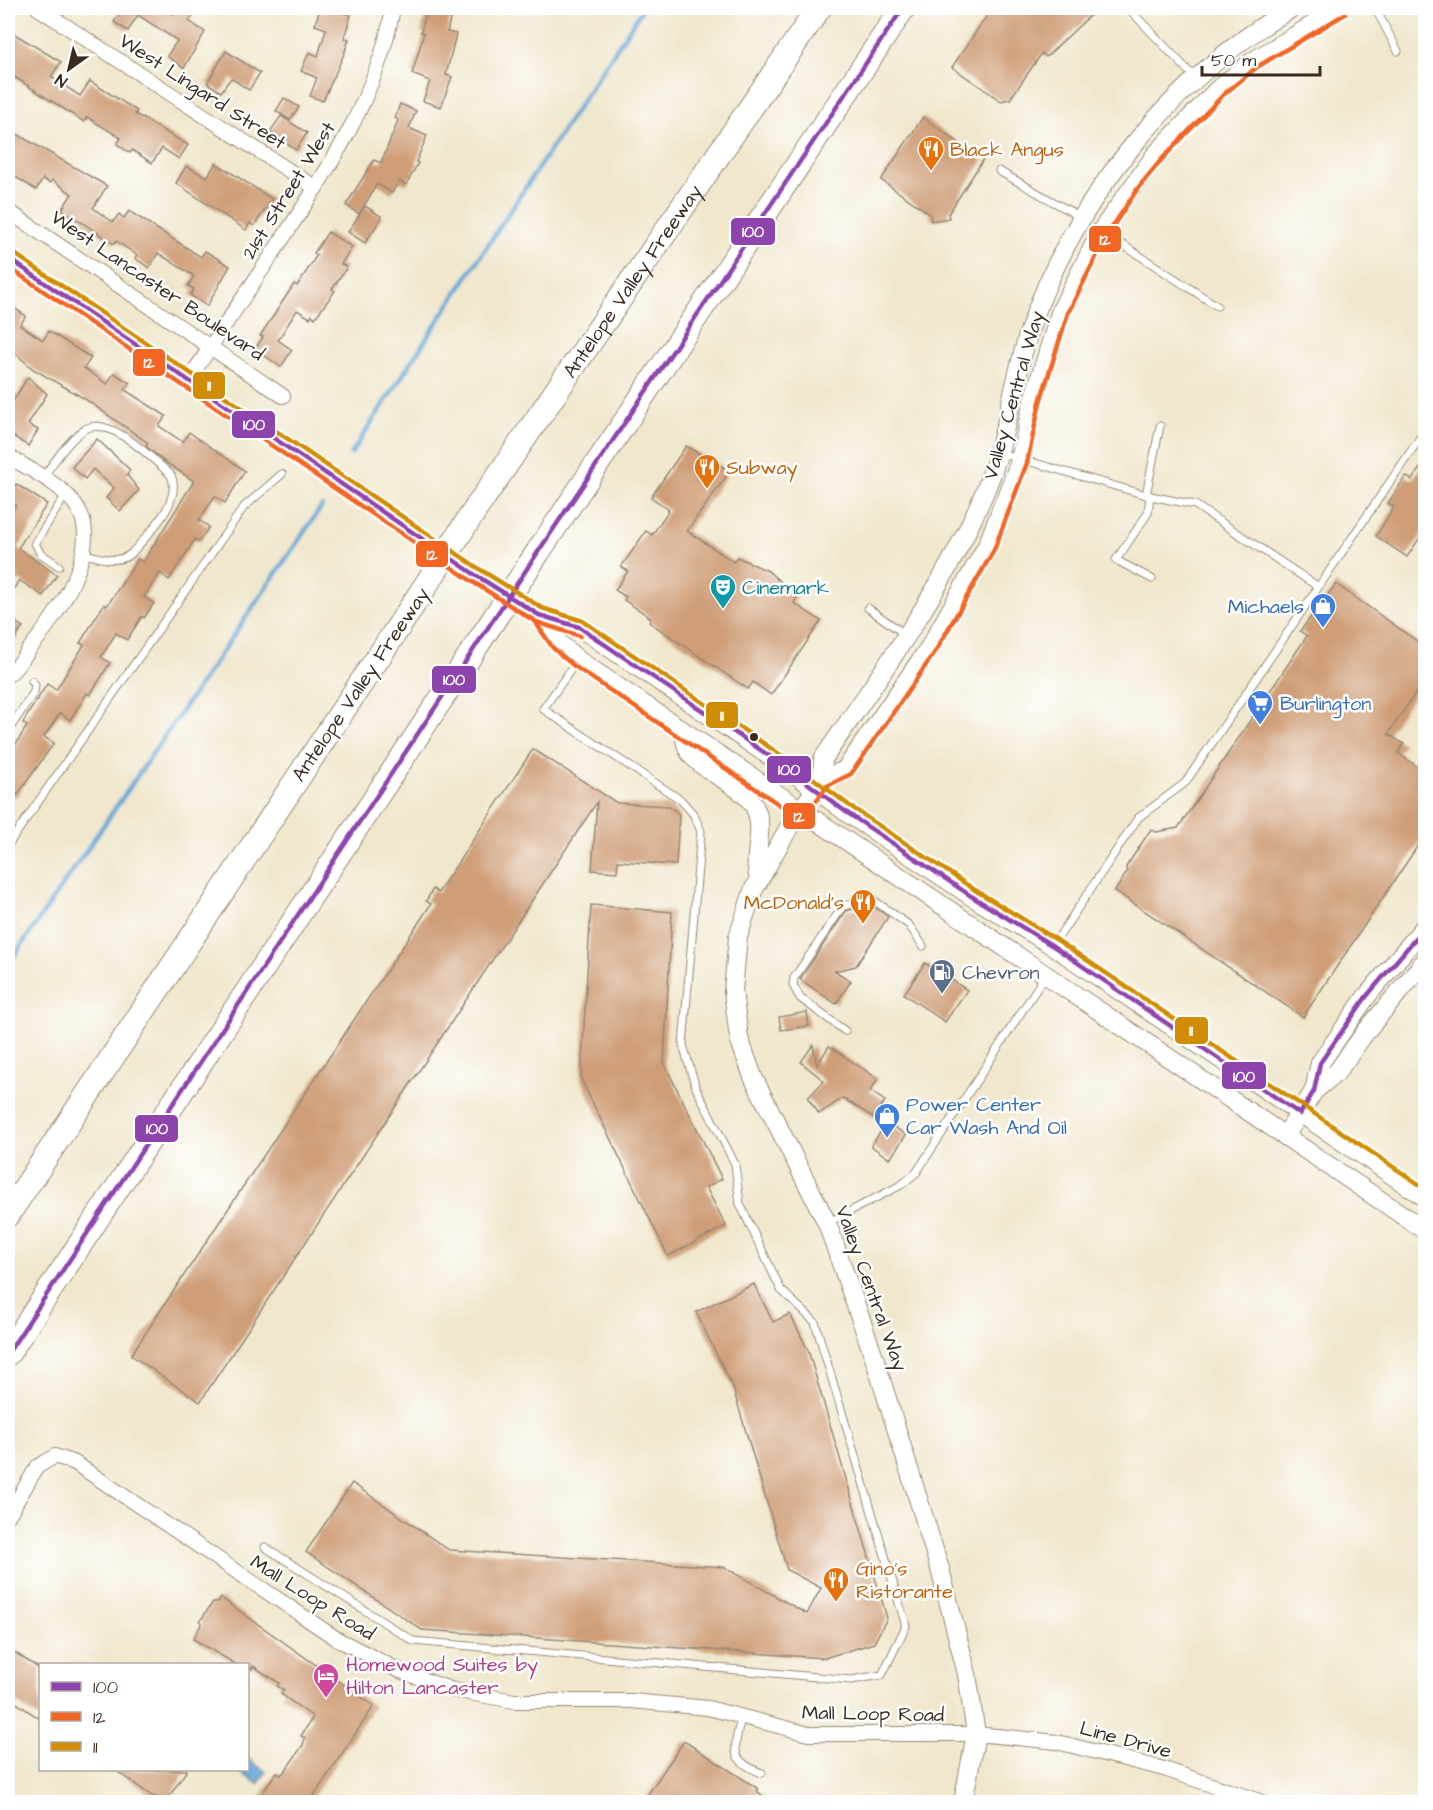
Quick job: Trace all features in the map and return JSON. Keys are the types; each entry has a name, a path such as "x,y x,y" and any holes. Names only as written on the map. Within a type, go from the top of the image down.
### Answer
{"highway":[{"name":"Antelope Valley Freeway","path":"8,1214 477,507 819,8"},
{"path":"8,1353 538,552 903,8"}],"street":[{"name":"West Lingard Street","path":"38,8 316,188"},
{"name":"21st Street West","path":"188,381 316,188 357,117 386,45 393,8"},
{"name":"Valley Central Way","path":"963,1803 976,1734 967,1674 940,1569 874,1357 827,1223 753,1077 739,1038 733,991 738,938 759,879 800,810 818,785 823,759 906,636 961,545 986,489 998,452 1033,321 1067,243 1106,181 1195,78 1234,46 1292,8"},
{"path":"1218,89 1221,76 1268,40 1322,8"},
{"name":"Valley Central Way","path":"818,785 845,770 929,648 987,546 1020,460 1033,400 1051,339 1077,274 1101,231 1156,154 1218,89 1253,61 1341,8"},
{"path":"1101,231 1102,208 1111,191 1152,137 1159,117"},
{"name":"West Lancaster Boulevard","path":"8,211 283,396"},
{"path":"1051,339 1049,322 1087,234 1082,218"},
{"path":"8,258 539,615 579,627 790,770 818,785 971,896 1053,946 1425,1198"},
{"path":"8,456 43,477 78,508 86,538 78,571 48,626 8,675"},
{"path":"539,615 559,643 578,660 1425,1231"},
{"path":"683,730 688,750 744,794 755,807 760,825 755,857 759,879"},
{"path":"1314,1091 1320,1063 1366,997 1425,925"},
{"path":"1285,1136 1314,1091 1337,1072 1367,1030 1425,960"},
{"name":"Mall Loop Road","path":"8,1516 37,1467 55,1456 75,1463 337,1639 400,1671 453,1690 514,1701 630,1701 708,1708 809,1734 976,1734"},
{"name":"Line Drive","path":"976,1734 1057,1742 1164,1769 1262,1803"},
{"path":"1423,1803 1425,1797"}],"lane":[{"path":"1375,8 1398,51"},
{"path":"1130,10 1195,78"},
{"path":"999,171 1082,218"},
{"path":"1101,231 1216,306"},
{"path":"1152,579 1116,560 1148,513 1148,495 1160,426"},
{"path":"43,477 69,445 90,427 104,427 117,432 171,474 175,483 173,496 165,512 131,554 115,560 82,553"},
{"path":"1053,946 1138,818 1185,783 1425,429"},
{"path":"998,452 1148,495 1195,505 1317,586"},
{"path":"8,845 244,507 282,474"},
{"path":"59,567 35,549 35,543 65,496"},
{"path":"868,608 906,636"},
{"path":"265,1547 413,1641 851,1680 882,1675 906,1626 815,1322 781,1290 740,1204 735,1164 696,1088 683,1045 701,831 694,815 681,800 543,709 578,660"},
{"path":"8,731 34,693 35,685 32,681"},
{"path":"845,1031 800,998 793,985 794,978 843,906 872,899 909,925 923,946"},
{"path":"827,1223 901,1185 916,1173 1046,974"},
{"path":"741,1718 735,1748 736,1758 747,1767 762,1773"}],"water":[{"path":"249,1760 266,1772 258,1784 239,1771 249,1771"}],"building":[{"path":"123,8 163,8 173,14 177,8 185,8 194,14 189,21 205,32 184,68 167,56 177,41 175,39 138,15 128,31 114,22"},
{"path":"320,8 351,15 344,38 349,39 323,101 310,96 317,78 301,71 309,52 318,56 326,29 315,25"},
{"path":"427,8 453,8 447,32 456,34 446,75 452,77 441,107 423,101 430,81 412,74 424,33 421,32"},
{"path":"992,8 1098,8 1046,57 1042,53 1010,99 1001,101 952,67"},
{"path":"8,30 61,62 51,77 80,96 90,81 137,111 135,114 188,145 179,159 162,148 152,163 132,150 130,153 117,144 121,138 87,117 84,122 8,73"},
{"path":"226,51 260,73 249,90 231,78 221,92 207,83"},
{"path":"284,98 299,107 290,120 276,111"},
{"path":"400,104 416,111 409,128 427,136 416,162 418,163 406,185 399,181 392,193 377,184 359,214 346,205 374,160 381,163 398,120 395,118"},
{"path":"281,116 307,133 296,150 270,132"},
{"name":"Black Angus","path":"923,117 983,160 948,214 949,218 931,221 930,214 881,180"},
{"path":"8,129 107,186 93,208 113,222 119,214 124,218 129,211 201,257 205,251 230,266 207,306 190,295 194,289 188,286 194,276 158,253 149,268 135,258 137,255 116,241 114,244 62,209 72,194 52,180 50,183 43,179 36,190 8,172"},
{"path":"216,163 272,199 254,226 250,223 246,230 176,183 186,166 207,177"},
{"path":"365,206 382,217 365,243 348,232"},
{"path":"328,232 352,247 341,264 347,267 332,289 335,291 315,318 312,315 310,318 297,310 278,340 292,350 281,367 255,349 263,337 260,336 294,284 297,286 317,255 314,253"},
{"path":"8,304 26,316 20,325 43,340 49,331 91,358 84,368 107,384 114,373 130,383 125,390 166,416 159,426 183,442 189,432 245,471 225,503 215,496 199,520 209,527 199,542 195,539 169,580 160,573 144,597 154,603 144,618 142,616 127,640 116,633 101,657 110,663 90,695 87,693 70,720 60,713 44,737 54,743 16,797 8,792 8,757 27,726 23,723 28,714 47,684 56,690 84,645 80,643 104,604 107,606 138,559 143,562 194,481 162,460 146,446 148,443 85,399 33,369 8,347"},
{"path":"28,377 47,394 28,424 38,430 28,446 8,433 8,409"},
{"path":"97,439 130,470 127,475 139,490 120,511 106,498 114,488 93,469 85,479 72,467"},
{"name":"Cinemark","path":"686,446 730,471 687,531 734,562 737,557 768,571 797,597 794,603 821,621 771,695 753,682 748,689 649,622 651,618 624,600 626,597 615,590 628,571 621,567 646,531 652,535 669,510 651,497"},
{"path":"1425,461 1425,530 1407,557 1376,536 1394,507 1388,503 1406,476 1412,480"},
{"path":"16,484 47,504 18,548 57,575 43,596 19,580 8,598 8,519 16,505 8,500 8,496"},
{"path":"1336,584 1425,647 1425,679 1388,734 1404,744 1398,753 1425,772 1425,835 1303,1017 1115,891 1127,872 1126,867 1151,829 1156,832 1178,828 1307,636 1300,631"},
{"path":"8,617 23,627 8,650"},
{"path":"533,749 617,803 668,806 679,814 676,865 618,861 617,872 592,870 597,802 200,1402 131,1355 431,904 426,901 433,889 438,893"},
{"path":"591,905 672,912 664,1063 722,1179 706,1187 726,1226 668,1256 581,1079"},
{"path":"871,905 888,917 856,966 835,971 851,981 836,1004 800,979 846,911"},
{"path":"925,963 967,990 945,1022 904,994"},
{"path":"807,1012 809,1026 781,1030 779,1017"},
{"path":"813,1045 817,1065 829,1046 878,1079 870,1091 885,1101 874,1118 843,1098 819,1114 808,1098 824,1081 801,1062"},
{"path":"887,1122 906,1135 890,1159 871,1146"},
{"path":"754,1284 773,1322 790,1314 808,1350 887,1618 874,1643 824,1658 422,1630 306,1552 352,1483 449,1550 724,1567 807,1614 821,1588 787,1570 733,1388 696,1312"},
{"name":"Homewood Suites by Hilton Lancaster","path":"221,1598 374,1706 309,1803 256,1803 277,1772 281,1775 285,1771 303,1745 305,1738 301,1736 313,1717 281,1694 284,1690 277,1686 279,1683 253,1666 252,1669 249,1663 234,1663 193,1639 202,1623 200,1621 213,1602 218,1602"},
{"path":"8,1648 39,1668 39,1718 8,1697"},
{"path":"684,1741 757,1788 758,1792 774,1803 642,1803"},
{"path":"116,1771 186,1771 166,1801 152,1796"}],"waterway":[{"path":"351,454 643,8"},
{"path":"8,965 322,506"}],"transit line":[{"name":"100","path":"8,1353 538,552 903,8"},
{"name":"12","path":"533,619 553,648 574,666 796,816 805,816 827,786 851,774 935,652 994,550 1027,463 1040,402 1068,313 1107,235 1138,188 1162,159 1223,95 1257,67 1345,14"},
{"name":"11","path":"12,252 481,570 542,608 583,621 794,764 850,806 975,890 1057,940 1426,1189"},
{"name":"100","path":"8,258 477,576 539,615 579,627 790,770 846,812 971,896 1053,946 1300,1114 1314,1091 1320,1063 1366,997 1426,926"},
{"name":"12","path":"8,267 473,582 536,622 580,636"}],"place":[{"name":"Black Angus","path":"931,172"},
{"name":"Subway","path":"707,490"},
{"name":"Cinemark","path":"723,610"},
{"name":"Michaels","path":"1323,629"},
{"name":"Burlington","path":"1260,726"},
{"name":"McDonald's","path":"863,925"},
{"name":"Chevron","path":"942,995"},
{"name":"Power Center Car Wash And Oil","path":"887,1139"},
{"name":"Gino's Ristorante","path":"836,1603"},
{"name":"Homewood Suites by Hilton Lancaster","path":"326,1699"}]}
